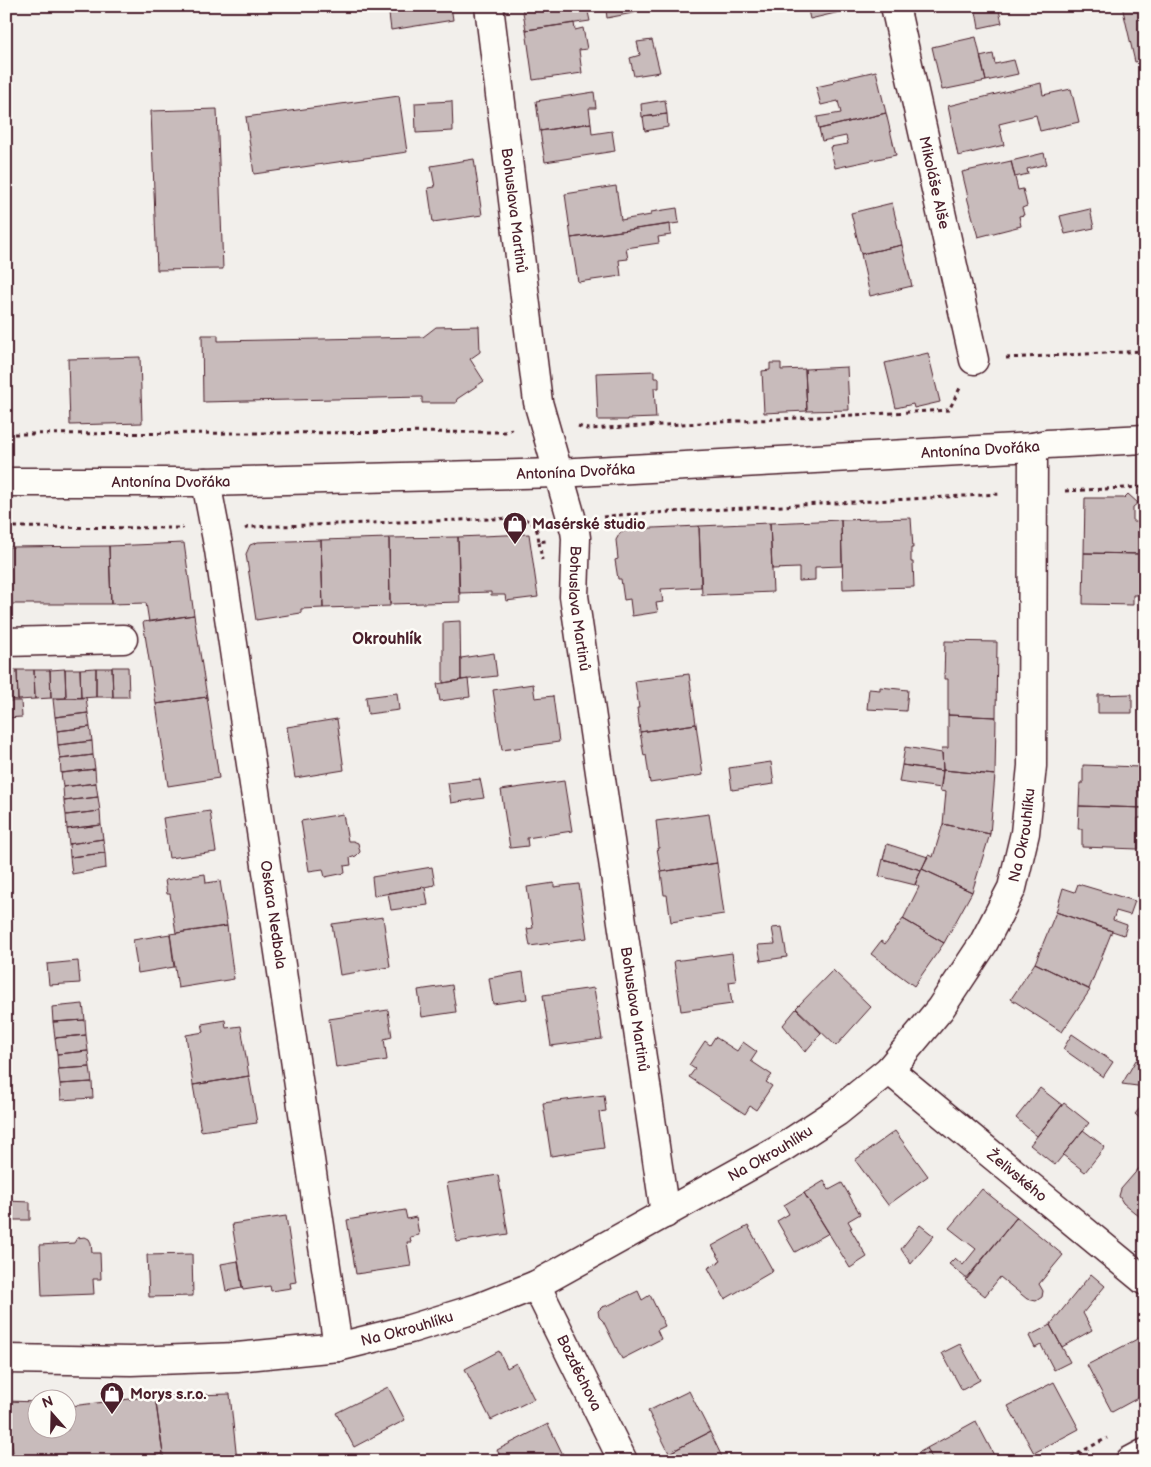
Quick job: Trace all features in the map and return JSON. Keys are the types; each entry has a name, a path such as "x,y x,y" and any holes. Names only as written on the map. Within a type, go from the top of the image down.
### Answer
{"street":[{"name":"Bohuslava Martinů","path":"489,6 538,402 575,531 574,596 665,1214"},
{"name":"Mikoláše Alše","path":"895,6 974,360"},
{"name":"Antonína Dvořáka","path":"6,482 206,482 558,473 1033,447 1046,444 1145,439"},
{"name":"Na Okrouhlíku","path":"6,1359 131,1361 237,1356 338,1347 410,1329 469,1310 536,1284 782,1148 837,1112 889,1070 940,1009 984,944 1012,888 1025,832 1032,766 1033,447"},
{"name":"Oskara Nedbala","path":"206,482 219,550 338,1347"},
{"path":"6,642 123,639"},
{"name":"Želivského","path":"889,1070 1145,1281"},
{"name":"Bozděchova","path":"536,1284 623,1461"},
{"path":"1130,1461 1145,1453"}],"path":[{"path":"573,422 579,427 587,429 949,410 974,360 1145,351"},
{"path":"6,434 505,432 517,424 520,415 519,406 538,402"},
{"path":"539,542 592,536 592,525 597,520 617,515 1145,487"},
{"path":"219,550 237,549 236,537 240,530 249,527 521,518 534,524 537,529 542,562"},
{"path":"6,528 187,529"},
{"path":"1064,1461 1112,1435"}],"building":[{"path":"388,6 451,6 453,20 391,30"},
{"path":"522,6 636,6 638,12 607,18 606,10 588,12 590,21 526,30"},
{"path":"807,6 861,6 861,7 810,19"},
{"path":"975,6 998,6 1002,23 979,28"},
{"path":"1122,6 1145,6 1145,60 1135,62"},
{"path":"574,23 575,30 583,28 587,49 579,50 582,73 533,80 526,30"},
{"path":"976,37 986,81 942,90 932,47"},
{"path":"652,40 660,72 634,76 630,58 640,55 637,42"},
{"path":"993,54 995,64 1014,60 1018,74 986,81 980,57"},
{"path":"876,71 886,113 819,129 817,117 841,113 838,101 821,105 816,87"},
{"path":"1041,83 1043,95 1071,89 1079,122 1040,131 1036,115 999,124 1004,145 958,156 948,106"},
{"path":"594,92 596,108 589,108 591,123 540,131 536,101"},
{"path":"399,96 407,152 254,174 246,117"},
{"path":"665,100 667,114 642,117 641,104"},
{"path":"452,101 453,131 416,133 415,103"},
{"path":"217,109 223,269 157,270 151,111"},
{"path":"886,113 896,155 835,168 830,147 848,144 846,136 822,141 819,129"},
{"path":"667,114 668,127 645,131 643,117"},
{"path":"591,123 592,134 612,131 615,151 545,162 540,131"},
{"path":"1044,153 1047,164 1027,169 1028,174 1015,177 1011,161"},
{"path":"474,159 482,215 433,222 428,188 435,187 431,166"},
{"path":"1011,161 1018,190 1023,189 1027,206 1022,208 1024,215 1019,216 1021,226 978,237 962,172"},
{"path":"616,186 621,220 651,215 651,212 677,208 679,223 571,238 565,194"},
{"path":"892,203 902,245 861,254 851,213"},
{"path":"1090,209 1094,228 1065,234 1060,216"},
{"path":"670,224 671,235 658,237 659,243 626,248 628,259 619,260 621,276 578,282 571,238"},
{"path":"902,245 912,286 870,296 861,254"},
{"path":"479,326 480,352 470,359 484,381 457,399 456,403 422,403 422,397 203,402 202,335 218,335 218,341 423,337 436,327"},
{"path":"928,353 940,402 914,408 913,404 896,408 885,363"},
{"path":"140,357 142,423 70,425 68,359"},
{"path":"770,363 781,363 781,370 805,369 807,411 764,413 762,371 770,370"},
{"path":"847,367 849,410 807,411 805,369"},
{"path":"654,371 654,378 659,378 659,388 654,388 656,418 598,420 596,373"},
{"path":"1128,494 1138,503 1133,507 1133,522 1142,522 1141,554 1084,553 1085,498 1124,498"},
{"path":"911,518 913,548 911,548 911,562 913,562 914,587 843,589 841,520"},
{"path":"841,520 842,566 815,567 815,580 799,581 799,568 772,569 770,523"},
{"path":"770,523 773,592 702,595 699,526"},
{"path":"699,526 701,587 661,589 663,602 656,603 658,612 632,616 630,599 624,600 621,579 618,579 615,560 618,559 616,540 620,533 630,529"},
{"path":"529,534 538,597 506,601 505,595 491,595 491,592 459,593 458,537"},
{"path":"458,537 460,602 390,604 389,538"},
{"path":"389,538 390,606 323,608 321,540"},
{"path":"321,540 323,608 301,609 301,613 256,620 246,554 250,545 258,542"},
{"path":"184,543 194,615 149,622 146,603 111,604 109,546"},
{"path":"109,546 111,604 9,604 9,547"},
{"path":"6,547 9,547 9,604 6,604"},
{"path":"1084,553 1145,554 1145,595 1133,595 1133,605 1083,604"},
{"path":"194,615 207,697 156,704 143,622"},
{"path":"460,621 461,680 443,683 443,622"},
{"path":"945,641 997,642 996,717 948,715 948,679 944,679"},
{"path":"494,653 497,676 461,680 461,658"},
{"path":"112,667 128,667 129,697 113,697"},
{"path":"96,668 112,668 113,697 96,697"},
{"path":"96,668 96,697 81,698 80,669"},
{"path":"65,669 80,669 81,698 66,698"},
{"path":"65,669 66,698 51,698 50,670"},
{"path":"6,670 17,670 18,700 6,699"},
{"path":"17,670 34,670 35,699 18,700"},
{"path":"34,670 50,670 51,698 35,699"},
{"path":"689,674 696,724 640,732 635,681"},
{"path":"468,679 470,697 440,701 437,684"},
{"path":"533,684 535,698 553,696 559,742 502,750 493,690"},
{"path":"880,687 908,690 906,711 867,709 869,689 880,690"},
{"path":"397,693 399,710 368,714 366,697"},
{"path":"1132,694 1132,713 1098,713 1098,695"},
{"path":"86,697 88,713 55,717 53,699"},
{"path":"207,697 219,778 168,786 156,704"},
{"path":"6,701 21,701 22,717 6,718"},
{"path":"88,713 90,727 57,731 55,717"},
{"path":"948,715 996,717 995,775 943,770 942,748 948,748"},
{"path":"337,719 344,770 295,778 287,727"},
{"path":"696,724 703,775 650,783 640,732"},
{"path":"90,727 92,741 58,745 57,731"},
{"path":"92,741 93,755 60,759 58,745"},
{"path":"905,747 942,753 943,771 902,765"},
{"path":"93,755 95,769 61,773 60,759"},
{"path":"771,762 774,784 732,790 729,768"},
{"path":"902,765 943,771 941,788 899,782"},
{"path":"1083,765 1140,767 1139,798 1145,798 1145,808 1079,806 1080,783 1083,783"},
{"path":"95,769 96,783 63,787 61,773"},
{"path":"943,770 995,775 990,834 943,824 946,792 940,791"},
{"path":"480,779 484,798 451,803 448,783"},
{"path":"564,781 572,831 527,838 528,846 510,848 501,790"},
{"path":"96,783 98,797 64,801 63,787"},
{"path":"98,797 100,811 66,815 64,801"},
{"path":"1079,806 1145,808 1145,818 1138,818 1138,849 1082,847 1082,829 1078,829"},
{"path":"100,811 101,825 67,829 66,815"},
{"path":"210,811 216,852 169,858 163,818"},
{"path":"343,814 348,841 358,843 360,852 350,858 351,865 344,866 345,873 325,877 323,869 309,871 301,821"},
{"path":"709,814 717,863 661,872 657,848 659,848 656,821"},
{"path":"943,824 990,834 972,892 922,869 928,855 933,857"},
{"path":"101,825 103,839 69,844 67,829"},
{"path":"103,839 105,853 70,857 69,844"},
{"path":"887,844 928,857 921,870 883,859"},
{"path":"105,853 106,868 72,874 70,857"},
{"path":"883,859 921,870 915,885 879,876"},
{"path":"717,863 724,914 671,922 667,895 664,895 661,872"},
{"path":"432,867 435,885 374,896 372,877"},
{"path":"922,869 972,892 944,943 903,919 919,887 915,884"},
{"path":"205,874 206,883 220,881 227,926 176,933 170,894 167,894 165,880"},
{"path":"554,883 554,887 579,884 587,938 530,946 527,929 533,928 527,887"},
{"path":"1078,884 1135,901 1130,915 1116,911 1113,920 1127,925 1124,935 1056,912 1063,888 1075,892"},
{"path":"425,887 428,905 391,910 388,893"},
{"path":"1056,912 1112,931 1089,989 1035,963"},
{"path":"383,917 390,967 340,975 332,924"},
{"path":"903,919 944,943 914,986 871,954 881,941 885,944"},
{"path":"227,926 234,979 178,988 170,934"},
{"path":"782,927 787,957 761,961 758,945 775,944 772,928"},
{"path":"170,934 174,967 138,973 133,940"},
{"path":"732,953 736,981 729,982 732,1004 681,1011 674,961"},
{"path":"78,961 80,983 49,985 47,964"},
{"path":"1035,963 1090,990 1062,1032 1011,999"},
{"path":"833,970 871,1007 836,1046 796,1008"},
{"path":"523,972 527,999 493,1004 489,978"},
{"path":"452,985 456,1012 422,1017 418,990"},
{"path":"594,988 602,1039 551,1046 543,995"},
{"path":"83,1004 85,1020 53,1022 52,1007"},
{"path":"796,1009 821,1033 805,1052 783,1025"},
{"path":"388,1010 392,1037 384,1039 387,1060 336,1068 329,1019"},
{"path":"85,1020 86,1035 55,1038 53,1022"},
{"path":"225,1020 226,1028 241,1026 249,1076 193,1085 186,1035 204,1032 202,1024"},
{"path":"1072,1034 1113,1062 1103,1077 1063,1049"},
{"path":"86,1035 88,1051 57,1054 55,1038"},
{"path":"715,1037 737,1051 743,1042 757,1052 751,1061 772,1075 766,1082 772,1086 756,1110 750,1106 745,1114 689,1077 695,1069 689,1065 705,1041 710,1045"},
{"path":"88,1051 90,1067 58,1069 57,1054"},
{"path":"1136,1060 1145,1062 1145,1087 1122,1084"},
{"path":"90,1067 92,1082 60,1084 58,1069"},
{"path":"249,1076 257,1123 201,1131 193,1085"},
{"path":"92,1082 93,1098 61,1100 60,1084"},
{"path":"1040,1088 1062,1105 1037,1136 1016,1118"},
{"path":"604,1095 606,1111 599,1112 604,1148 551,1156 543,1103"},
{"path":"1145,1102 1145,1123 1135,1114"},
{"path":"1064,1103 1089,1123 1055,1165 1030,1145"},
{"path":"1083,1130 1105,1147 1085,1172 1063,1155"},
{"path":"895,1131 928,1176 888,1205 855,1160"},
{"path":"1141,1166 1145,1170 1145,1221 1123,1203 1119,1196 1121,1189"},
{"path":"498,1175 508,1234 457,1242 447,1183"},
{"path":"824,1181 829,1190 842,1183 860,1214 848,1221 867,1257 850,1268 804,1193"},
{"path":"982,1189 1017,1217 967,1279 949,1264 955,1258 963,1265 976,1249 949,1228"},
{"path":"804,1193 829,1233 795,1252 777,1221 789,1214 784,1205"},
{"path":"6,1201 30,1202 30,1220 6,1220"},
{"path":"405,1210 407,1219 416,1217 419,1235 410,1237 411,1242 407,1242 411,1266 356,1274 347,1220"},
{"path":"286,1216 296,1282 290,1283 291,1288 271,1291 270,1286 243,1290 232,1224"},
{"path":"1017,1217 1063,1255 1039,1284 1043,1291 1042,1297 1036,1301 1027,1299 1000,1277 985,1296 965,1280"},
{"path":"920,1225 934,1236 911,1264 901,1249"},
{"path":"748,1226 773,1271 725,1299 708,1268 721,1261 712,1246"},
{"path":"85,1237 91,1243 92,1253 100,1253 101,1279 93,1279 94,1294 42,1296 40,1245 74,1243 77,1238"},
{"path":"192,1254 193,1296 149,1297 147,1255"},
{"path":"238,1261 242,1288 226,1291 221,1264"},
{"path":"1091,1274 1105,1286 1083,1313 1092,1330 1062,1347 1050,1325"},
{"path":"638,1291 642,1300 650,1295 665,1326 657,1330 661,1339 622,1359 603,1321 599,1317 598,1311 602,1307"},
{"path":"1050,1325 1070,1362 1054,1370 1041,1345 1035,1348 1029,1336"},
{"path":"1145,1335 1145,1394 1112,1412 1087,1365"},
{"path":"960,1344 980,1380 962,1390 942,1353"},
{"path":"499,1351 507,1368 516,1363 534,1399 491,1420 465,1369"},
{"path":"1054,1382 1079,1429 1034,1453 1008,1406"},
{"path":"388,1387 405,1420 354,1447 336,1413"},
{"path":"689,1391 710,1432 669,1453 648,1411"},
{"path":"230,1394 237,1461 164,1461 155,1396"},
{"path":"155,1396 163,1454 133,1461 14,1461 7,1401 28,1402 28,1440 78,1440 78,1405"},
{"path":"976,1421 997,1461 933,1461 927,1448"},
{"path":"548,1424 566,1461 503,1461 497,1450"},
{"path":"710,1432 724,1461 673,1461 669,1453"},
{"path":"927,1448 933,1461 904,1461"},
{"path":"163,1454 164,1461 133,1461"}],"place":[{"name":"Masérské studio","path":"515,545"},
{"name":"Morys s.r.o.","path":"112,1415"}],"district":[{"name":"Okrouhlík","path":"387,638"}]}
